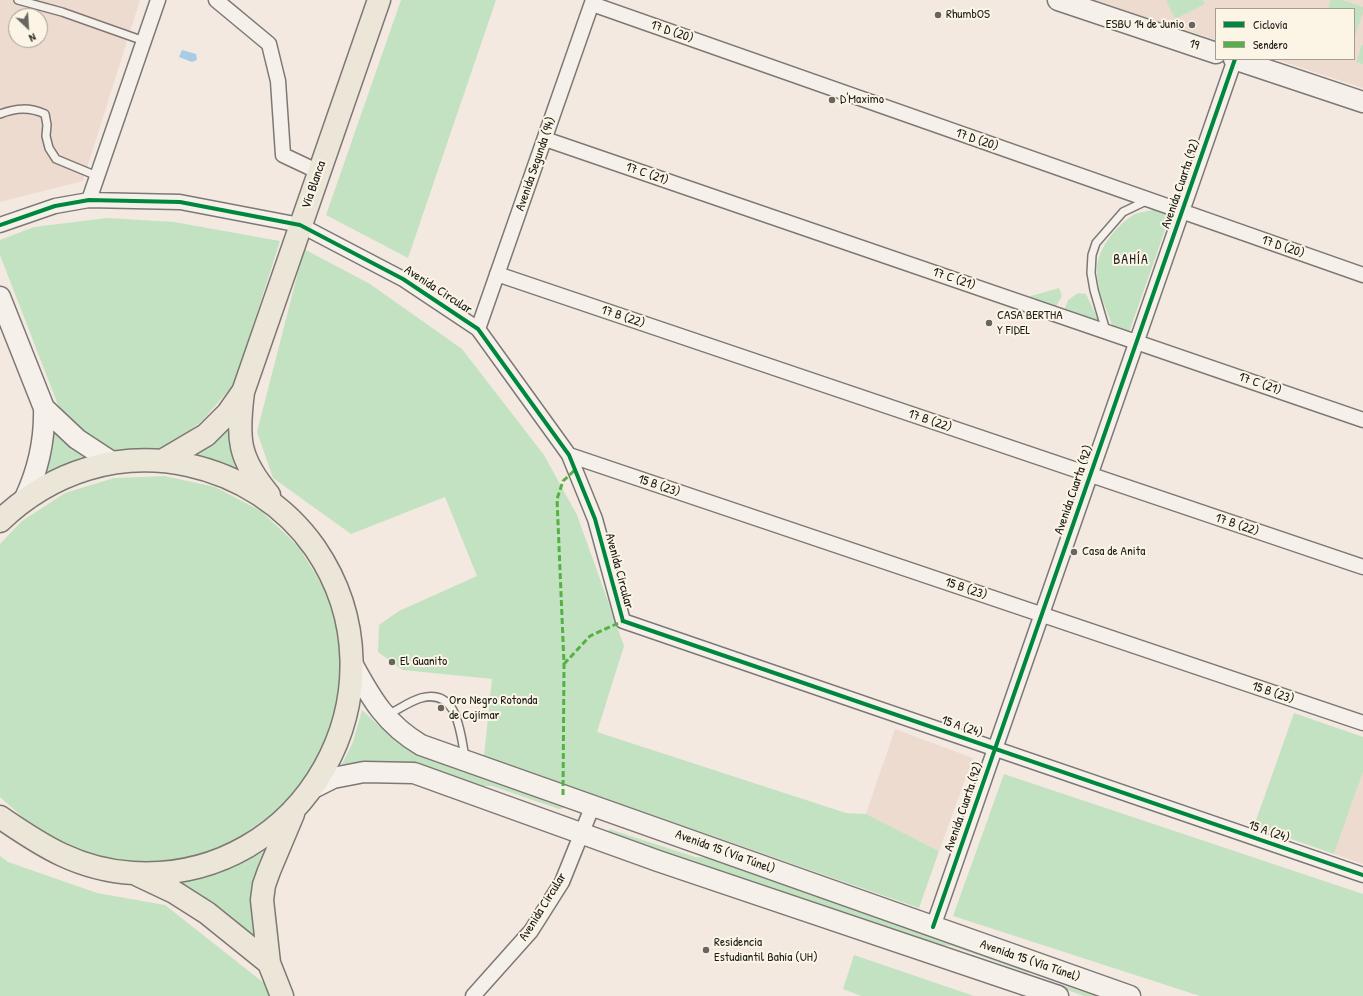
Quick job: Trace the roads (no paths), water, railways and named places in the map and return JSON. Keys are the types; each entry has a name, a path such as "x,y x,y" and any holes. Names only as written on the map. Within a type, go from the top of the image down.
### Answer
{"main road":[{"name":"Vía Blanca","path":"283,512 254,477 246,461 238,424 243,392 379,0"},
{"name":"19","path":"1058,0 1215,53"},
{"path":"1237,60 1363,102"},
{"path":"0,297 44,408 45,434 35,477 25,498"},
{"name":"Vía Blanca","path":"162,461 206,435 228,413 243,392"},
{"path":"44,408 77,439 112,462"},
{"path":"0,521 25,498 66,476 112,462 162,461 200,467 236,480 263,496 283,512 311,542 332,576 346,614 353,665 351,694 342,732 326,767 313,788 296,808 274,828 249,845 222,858 193,867 163,872 133,873 107,870 81,863 57,854 34,841 0,817"},
{"name":"Avenida 15 (Vía Túnel)","path":"353,665 374,703 385,716 403,734 421,745 1130,996"},
{"name":"Avenida 15 (Vía Túnel)","path":"313,788 333,778 364,772 414,773 581,834 1046,994"},
{"path":"282,996 269,963 262,900 264,886 296,808"},
{"path":"133,873 174,892 207,913 269,963"}],"street":[{"path":"89,200 158,0"},
{"path":"216,0 269,44 278,81 283,155 319,172"},
{"name":"Avenida Segunda (94)","path":"478,328 593,2"},
{"name":"17 D (20)","path":"593,2 1363,275"},
{"name":"Avenida Cuarta (92)","path":"933,927 1234,60"},
{"name":"17 C (21)","path":"545,139 1363,420"},
{"name":"Avenida Circular","path":"0,225 55,206 89,200 180,202 300,225 403,279 478,328 569,455 595,519 623,621"},
{"name":"17 B (22)","path":"497,274 1363,567"},
{"name":"15 B (23)","path":"569,455 1363,723"},
{"name":"15 A (24)","path":"623,621 1363,874"},
{"name":"Avenida Circular","path":"473,996 531,931 562,882 592,805"},
{"path":"1046,994 1050,968"}],"lane":[{"path":"18,0 62,12 144,41"},
{"path":"0,114 14,108 34,109 45,114 47,125 46,136 49,148 56,159 97,176"},
{"path":"1106,332 1094,290 1091,273 1092,255 1096,243 1124,212 1148,200"},
{"path":"385,716 420,698 437,697 448,703 457,717 465,761"}],"water":[{"path":"182,50 196,54 197,60 192,62 179,57"}],"place":[{"name":"RhumbOS","path":"938,15"},
{"name":"ESBU 14 de Junio","path":"1192,25"},
{"name":"D'Maximo","path":"832,100"},
{"name":"CASA BERTHA Y FIDEL","path":"989,323"},
{"name":"Casa de Anita","path":"1074,552"},
{"name":"El Guanito","path":"392,662"},
{"name":"Oro Negro Rotonda de Cojímar","path":"441,708"},
{"name":"Residencia Estudiantil Bahía (UH)","path":"706,950"}],"district":[{"name":"BAHÍA","path":"1131,260"}]}
